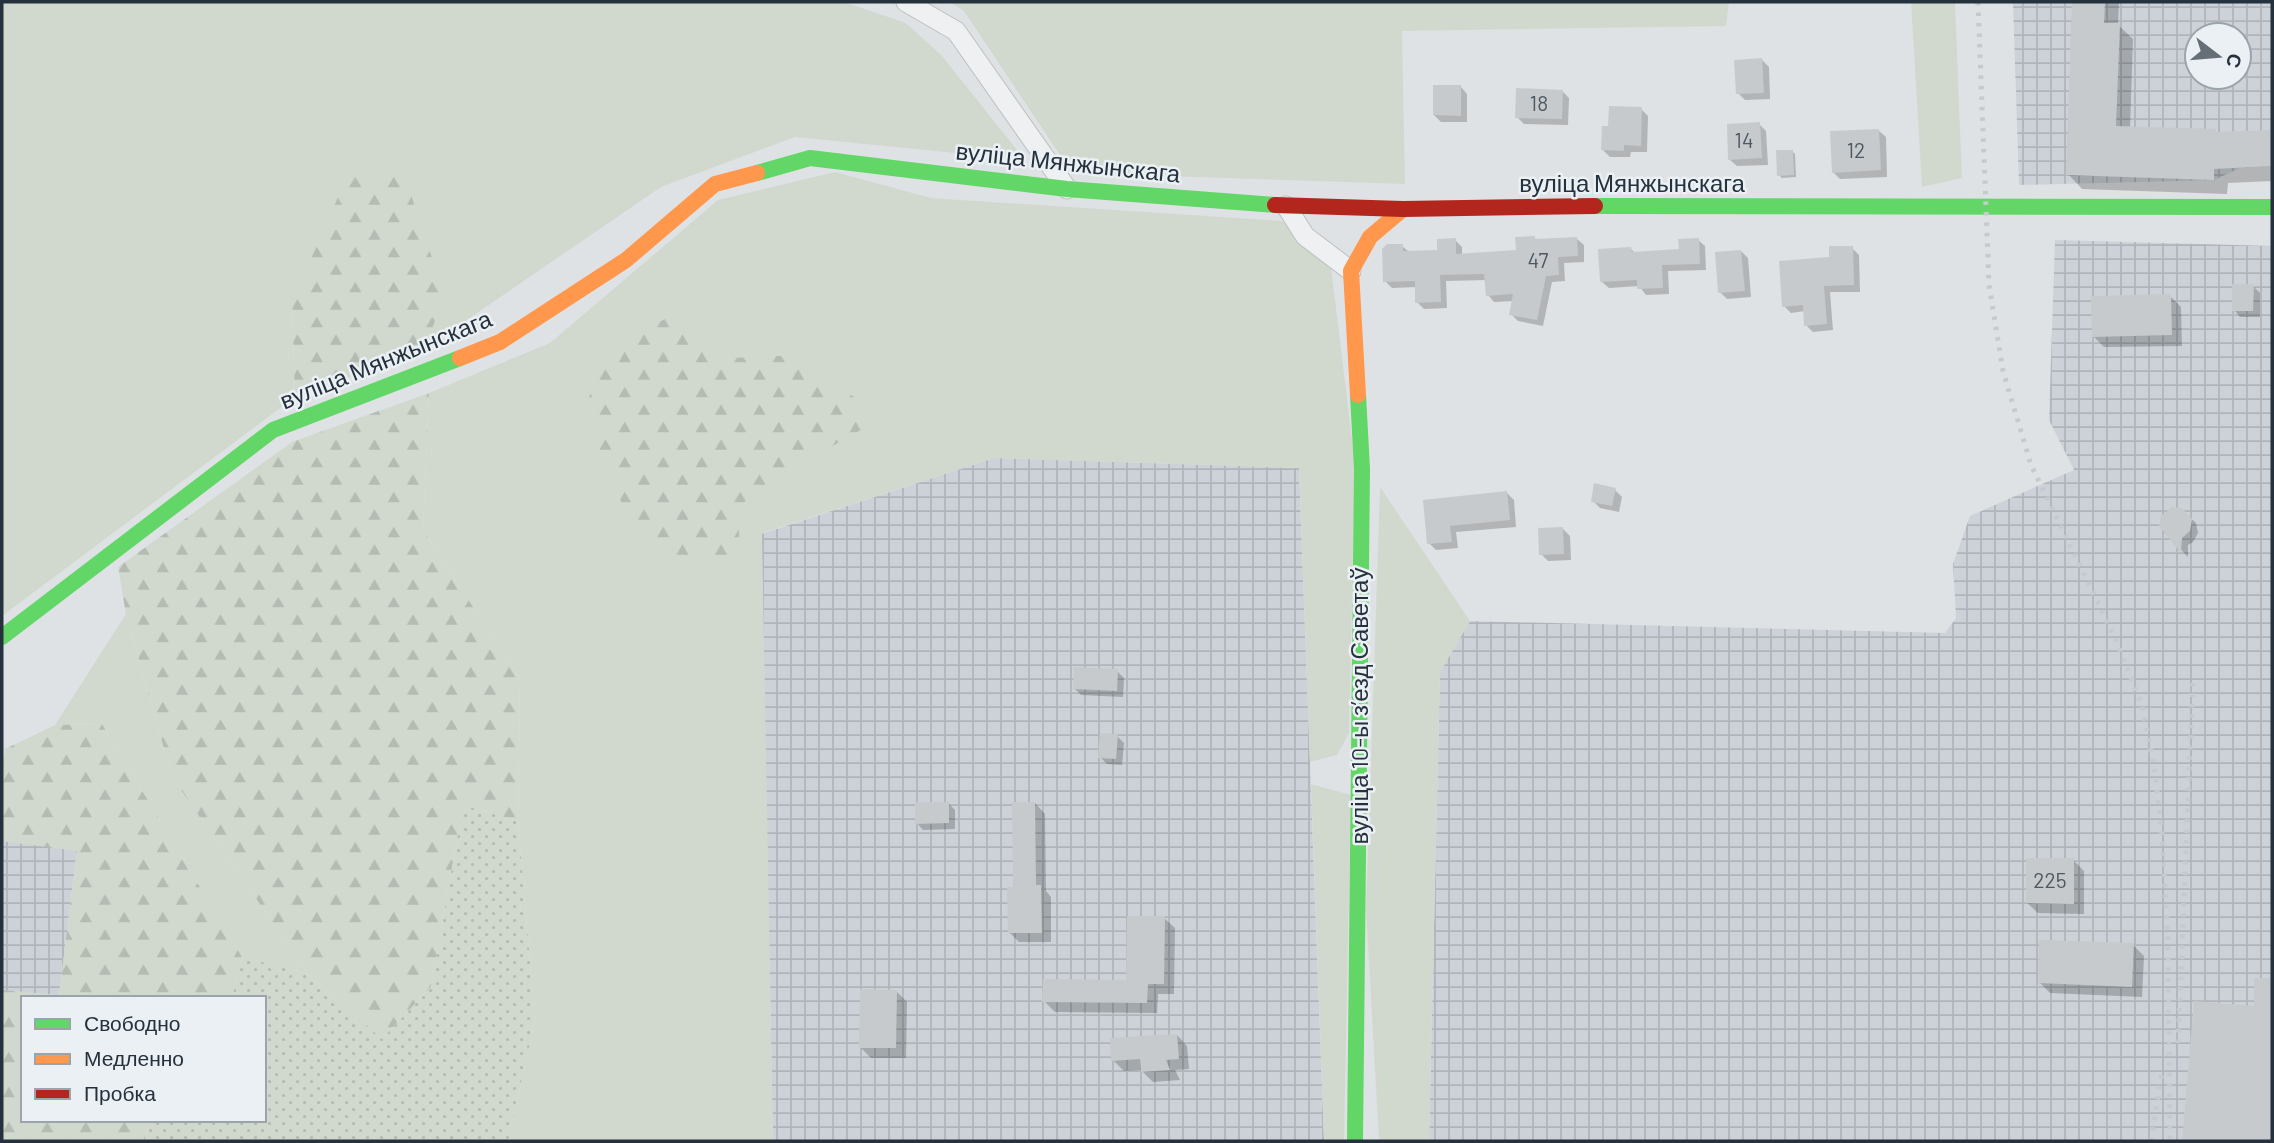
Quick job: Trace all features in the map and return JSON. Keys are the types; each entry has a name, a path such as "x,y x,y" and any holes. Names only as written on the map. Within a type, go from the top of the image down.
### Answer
{"street":[{"path":"906,2 956,31 1067,189"},
{"name":"вуліца Мянжынскага","path":"2,637 273,430 499,342 626,260 715,184 810,158 1067,189 1286,206 1403,209 1488,206 2272,206"},
{"path":"1286,206 1305,236 1351,271 1370,237 1403,209"},
{"name":"вуліца 10-ы зʼезд Саветаў","path":"1351,271 1362,469 1355,1141"}],"shaded area":[{"path":"2013,2 2272,2 2272,166 2240,168 2214,180 2019,185"},
{"path":"2055,240 2272,246 2272,1141 1429,1141 1440,672 1470,621 1945,633 1956,618 1953,564 1970,516 2074,470 2049,420"},
{"path":"994,458 1299,468 1324,1141 773,1141 761,534"},
{"path":"2,841 77,850 59,996 2,990"}],"green space":[{"path":"2,2 844,2 906,23 942,56 1025,160 795,137 661,187 423,350 444,297 292,302 295,397 2,616"},
{"path":"950,2 1729,2 1726,26 1402,31 1405,184 1072,173 964,11"},
{"path":"1911,2 1955,2 1962,178 1922,187"},
{"path":"350,170 403,171 445,297 423,350 295,397 292,302"},
{"path":"835,172 931,198 1282,221 1331,267 1355,464 1349,733 1337,755 1310,762 1299,468 994,458 762,533 773,1141 508,1141 535,1020 518,821 520,679 423,530 429,393 550,343 718,200"},
{"path":"672,315 732,358 799,355 854,397 866,427 769,482 737,508 741,558 676,559 629,521 583,409 614,347"},
{"path":"429,393 423,530 520,679 518,821 463,805 431,987 382,1039 308,974 172,777 126,614 118,567 292,442"},
{"path":"1380,487 1470,621 1440,672 1429,1141 1379,1141 1366,909"},
{"path":"126,614 172,777 308,974 242,957 102,724 55,725"},
{"path":"102,724 242,957 232,996 21,996 21,1122 149,1122 143,1141 2,1141 2,990 59,995 77,851 2,841 2,766 5,749 55,725"},
{"path":"1311,784 1351,795 1344,1141 1324,1141"},
{"path":"463,805 518,821 535,1020 508,1141 143,1141 149,1122 266,1122 266,996 232,996 242,957 308,974 382,1039 431,987"}],"building":[{"path":"2072,2 2105,2 2104,23 2120,23 2116,126 2216,129 2216,132 2272,130 2272,166 2214,169 2214,180 2066,175"},
{"path":"1762,58 1764,93 1736,94 1734,60"},
{"path":"1433,85 1461,85 1461,116 1433,115"},
{"path":"1516,88 1563,90 1562,119 1515,118"},
{"path":"1609,106 1642,107 1641,146 1624,145 1624,151 1601,150 1602,126 1608,126"},
{"path":"1760,122 1762,158 1728,160 1727,124"},
{"path":"1879,129 1881,170 1832,173 1830,131"},
{"path":"1776,150 1793,150 1794,175 1777,176"},
{"path":"1535,236 1535,239 1577,237 1578,256 1558,257 1559,275 1546,276 1537,320 1509,315 1513,294 1486,296 1484,274 1440,275 1441,302 1415,303 1415,281 1383,282 1382,249 1387,244 1403,244 1403,251 1437,250 1437,239 1456,238 1456,254 1516,250 1515,237"},
{"path":"1699,238 1700,264 1662,265 1663,288 1637,289 1637,280 1600,282 1598,249 1631,247 1632,252 1679,249 1678,239"},
{"path":"1829,246 1853,246 1854,285 1824,286 1827,324 1804,326 1803,305 1782,307 1779,261 1829,257"},
{"path":"1741,250 1745,291 1718,293 1715,252"},
{"path":"2232,284 2254,284 2253,311 2232,311"},
{"path":"2171,294 2172,335 2092,337 2091,296"},
{"path":"1594,483 1616,488 1612,506 1591,502"},
{"path":"1507,491 1510,520 1450,526 1452,542 1427,544 1423,500"},
{"path":"2172,507 2182,508 2192,519 2190,531 2182,538 2181,553 2159,526 2161,516"},
{"path":"1563,527 1564,554 1539,555 1538,528"},
{"path":"1074,667 1118,669 1117,691 1073,689"},
{"path":"1100,733 1118,734 1116,759 1098,758"},
{"path":"915,802 949,802 949,823 915,824"},
{"path":"1012,802 1035,802 1036,885 1041,885 1042,933 1008,933 1007,887 1013,887"},
{"path":"2026,858 2074,858 2074,904 2026,903"},
{"path":"1127,916 1165,916 1164,984 1148,984 1147,1003 1042,1002 1043,979 1126,980"},
{"path":"2039,940 2134,943 2132,987 2038,983"},
{"path":"2254,978 2272,978 2272,1141 2182,1141 2194,1001 2254,1006"},
{"path":"860,989 897,990 896,1048 859,1048"},
{"path":"1177,1034 1179,1059 1166,1060 1170,1070 1141,1072 1140,1059 1111,1061 1110,1038"}],"railway":[{"path":"1978,2 1989,285 2003,371 2031,465 2116,640 2142,706 2154,766 2162,835 2168,942 2170,1141"},
{"path":"2178,1043 2193,681"},
{"path":"2151,1141 2162,1070"}],"traffic: fast":[{"path":"757,173 810,158 1067,189 1275,205"},
{"path":"1595,206 2272,207"},
{"path":"2,637 273,430 460,358"},
{"path":"1355,1141 1362,469 1358,395"}],"traffic: slow":[{"path":"460,358 500,342 626,260 715,184 757,173"},
{"path":"1358,395 1351,271 1370,237 1403,209"}],"traffic: jam":[{"path":"1275,205 1403,209 1595,206"}]}
